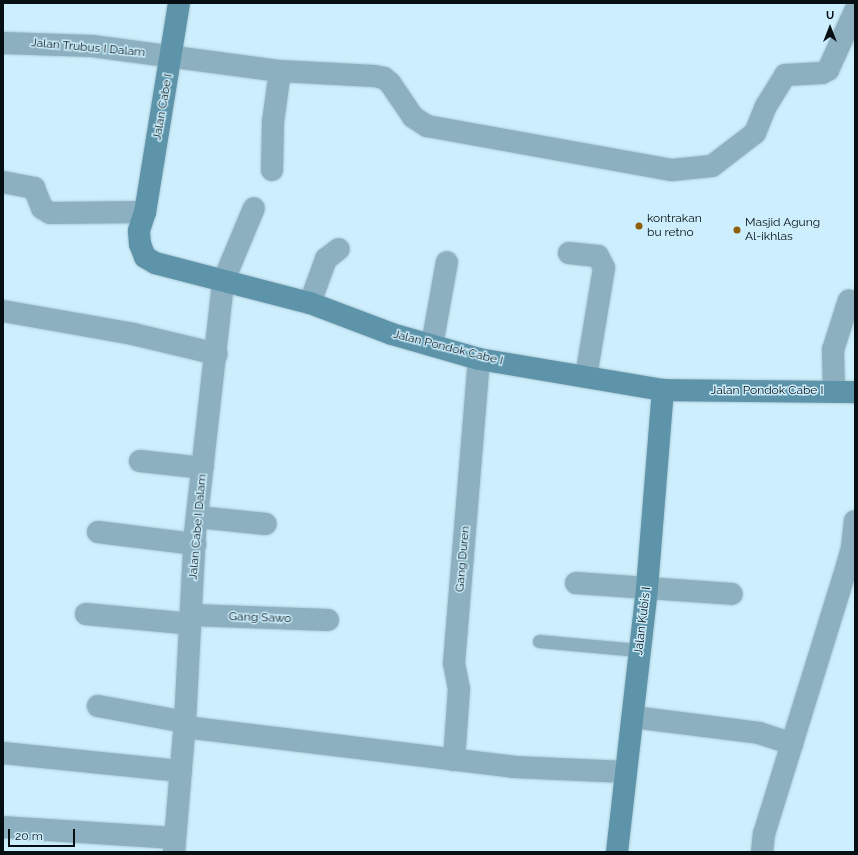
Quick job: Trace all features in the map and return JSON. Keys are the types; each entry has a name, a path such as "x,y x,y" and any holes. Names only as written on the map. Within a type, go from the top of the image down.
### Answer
{"street":[{"name":"Jalan Cabe I","path":"145,212 172,55 179,3"},
{"name":"Jalan Trubus I Dalam","path":"3,43 92,46 172,55 280,72 384,78 413,117 427,126 672,170 712,166 754,133 766,106 785,75 822,73 828,70 855,11"},
{"path":"272,170 273,122 280,72"},
{"path":"3,182 34,188 42,208 50,213 145,212"},
{"name":"Jalan Cabe I Dalam","path":"175,845 185,725 195,544 217,354 223,282 254,208"},
{"name":"Jalan Pondok Cabe I","path":"145,212 139,231 140,244 145,256 155,263 223,282 310,303 392,334 479,359 663,390 844,391"},
{"path":"310,303 326,259 339,249"},
{"path":"569,253 598,256 604,268 586,377"},
{"path":"432,345 447,262"},
{"path":"844,391 833,350 849,300"},
{"path":"3,311 133,334 217,354"},
{"name":"Gang Duren","path":"454,760 459,689 454,663 479,359"},
{"name":"Jalan Kubis I","path":"617,852 647,588 663,390"},
{"path":"140,461 203,468"},
{"path":"198,517 266,524"},
{"path":"762,852 764,834 854,549 855,521"},
{"path":"98,532 195,544"},
{"path":"576,583 732,594"},
{"name":"Gang Sawo","path":"86,614 192,619 328,620"},
{"path":"98,706 185,725 454,760 514,767 626,772"},
{"path":"633,717 759,733 792,744"},
{"path":"3,753 181,771"},
{"path":"3,827 175,845"}],"lane":[{"path":"539,641 627,649 639,652"}],"place":[{"name":"kontrakan bu retno","path":"639,226"},
{"name":"Masjid Agung Al-ikhlas","path":"737,230"}]}
